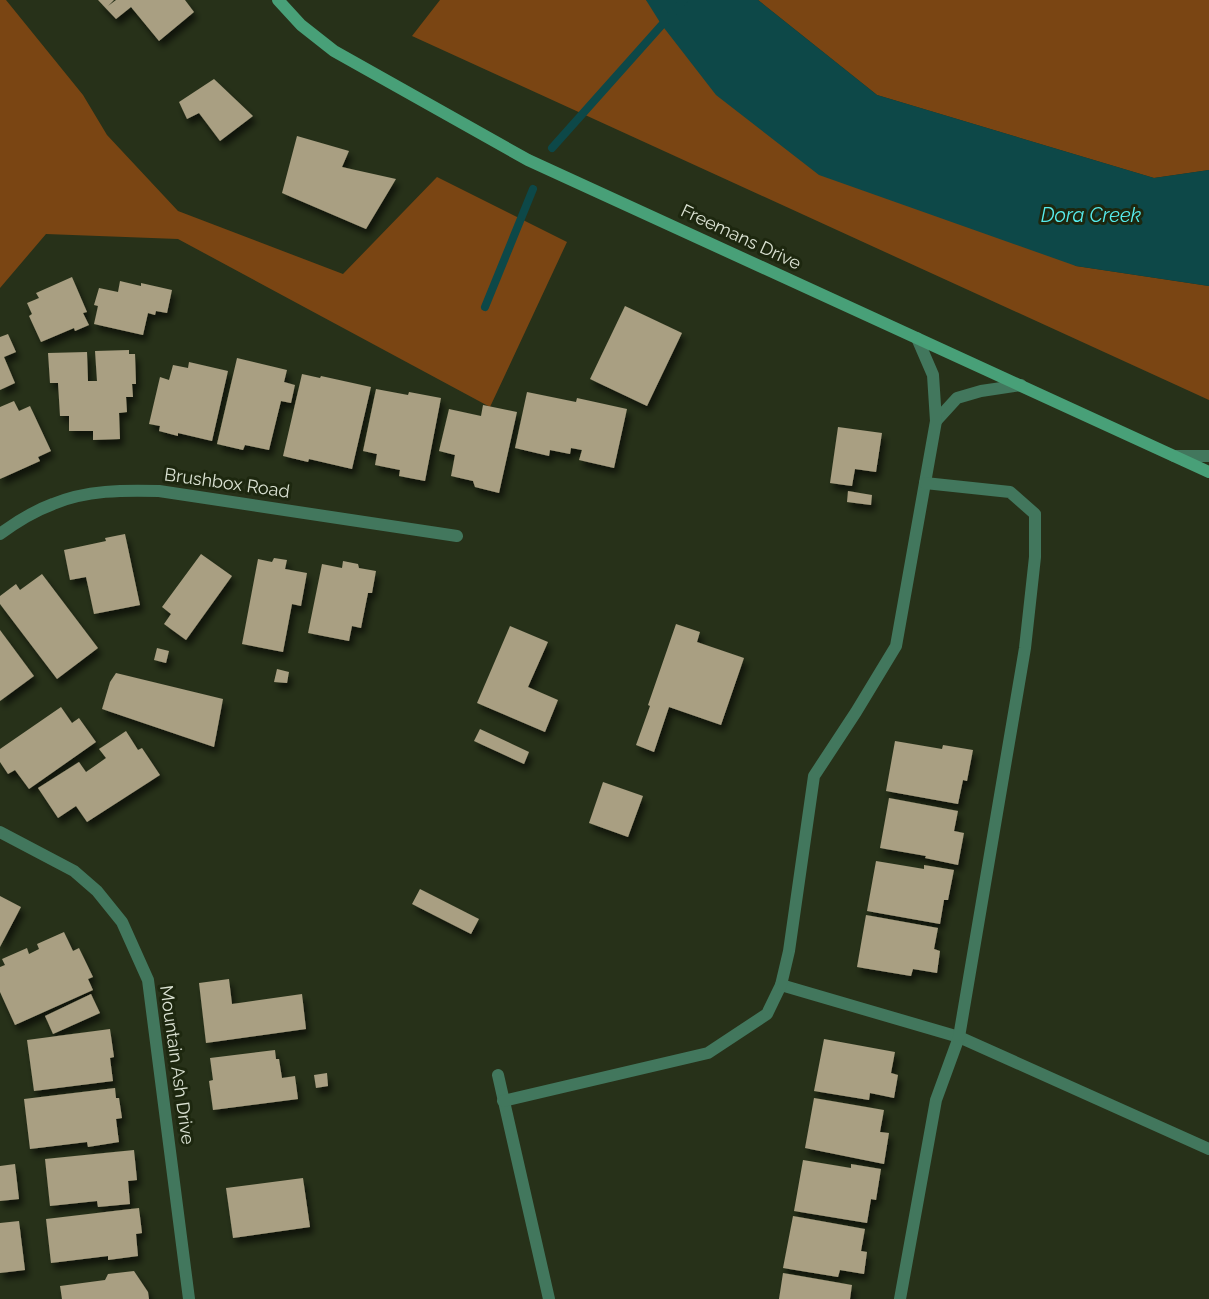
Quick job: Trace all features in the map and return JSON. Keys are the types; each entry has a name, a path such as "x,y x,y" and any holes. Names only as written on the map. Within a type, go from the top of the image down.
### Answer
{"main road":[{"name":"Freemans Drive","path":"278,0 301,25 334,51 528,159 1209,472"}],"street":[{"path":"503,1101 708,1053 767,1014 782,985 789,951 814,776 896,646 936,421 933,375 917,338"},
{"path":"936,421 957,398 981,391 1021,385"},
{"path":"1174,456 1209,456"},
{"path":"900,1299 936,1100 959,1037 1025,648 1035,557 1035,514 1010,492 925,483"},
{"name":"Brushbox Road","path":"0,534 18,521 53,503 86,495 124,490 159,491 457,536"},
{"name":"Mountain Ash Drive","path":"0,832 74,871 97,891 122,922 148,980 189,1299"},
{"path":"782,985 959,1037 1209,1149"},
{"path":"498,1075 549,1299"}],"shaded area":[{"path":"0,0 6,0 83,95 107,135 178,211 343,274 437,177 567,242 490,407 178,239 46,234 0,288"},
{"path":"440,0 646,0 1076,266 1209,286 1209,400 412,36"},
{"path":"758,0 1209,0 1209,170 1154,178 877,95"}],"water":[{"name":"Dora Creek","path":"646,0 758,0 877,95 1154,178 1209,170 1209,286 1076,266 819,175 716,95 661,24"}],"building":[{"path":"98,0 114,0 108,6 116,0 185,0 194,12 159,41 131,7 116,19"},
{"path":"214,79 253,116 220,141 199,113 187,119 179,102"},
{"path":"297,136 349,151 342,167 396,179 366,229 282,193"},
{"path":"72,277 87,312 83,313 89,325 75,331 74,328 41,342 29,316 32,314 27,303 39,298 36,293"},
{"path":"120,281 172,290 167,313 156,311 155,315 148,313 143,335 94,324 98,306 94,305 99,288 118,292"},
{"path":"625,306 682,333 647,406 590,379"},
{"path":"8,334 16,352 4,357 15,383 0,390 0,337"},
{"path":"129,350 129,354 135,354 136,384 132,384 133,397 126,397 127,412 119,413 120,439 93,440 93,431 69,431 69,416 60,416 58,383 50,383 48,353 87,352 88,381 97,381 95,351"},
{"path":"237,358 287,370 284,382 295,385 291,403 281,401 269,450 245,445 243,450 217,444"},
{"path":"189,362 228,371 212,441 159,431 160,426 149,424 160,377 169,380 173,365 188,368"},
{"path":"302,374 371,387 352,469 309,459 308,462 283,456"},
{"path":"376,389 441,398 425,481 399,476 400,470 375,465 377,454 363,451"},
{"path":"527,392 576,402 577,398 627,409 614,468 579,460 582,450 571,448 570,454 550,450 549,456 515,448"},
{"path":"14,401 19,411 30,406 51,451 38,457 40,461 0,479 0,407"},
{"path":"483,405 517,412 499,493 475,487 473,481 451,476 455,455 439,451 449,409 481,416"},
{"path":"838,427 882,433 876,472 855,469 852,486 830,483"},
{"path":"848,491 872,495 871,505 847,502"},
{"path":"125,534 140,605 94,614 86,577 70,580 64,550 106,541 105,538"},
{"path":"201,554 232,576 186,640 164,624 171,614 162,607"},
{"path":"274,558 287,560 285,569 307,573 301,606 292,604 283,652 242,644 258,559 272,562"},
{"path":"343,561 358,564 359,568 376,571 372,593 368,593 361,628 352,626 349,641 308,633 322,564 342,568"},
{"path":"42,574 98,648 57,679 0,604 0,596 16,584 20,590"},
{"path":"676,624 700,632 697,642 744,658 721,725 669,707 654,752 636,745"},
{"path":"510,626 548,642 528,687 558,700 545,732 477,703"},
{"path":"0,630 34,676 0,701"},
{"path":"157,648 169,651 166,663 154,660"},
{"path":"277,669 289,672 287,683 274,682"},
{"path":"116,673 223,699 214,747 102,709 110,682"},
{"path":"61,707 72,723 79,718 96,742 29,789 15,770 8,774 0,762 0,749"},
{"path":"480,729 529,752 524,764 474,741"},
{"path":"126,731 138,750 142,748 160,775 87,822 76,806 58,818 38,788 79,762 86,772 106,758 99,749"},
{"path":"895,741 942,749 943,745 973,750 967,781 963,780 958,804 886,791"},
{"path":"603,782 643,796 628,837 589,823"},
{"path":"889,798 958,811 954,831 964,833 958,865 925,858 926,856 880,848"},
{"path":"876,861 924,869 924,865 954,870 948,900 944,900 940,924 867,911"},
{"path":"420,889 479,919 471,934 412,904"},
{"path":"0,896 21,907 0,947"},
{"path":"866,915 938,928 934,949 940,951 937,973 913,969 911,976 857,967"},
{"path":"64,932 73,951 79,948 93,977 88,979 93,990 15,1025 0,992 0,967 5,965 2,959 27,948 29,954 39,949 37,944"},
{"path":"229,979 232,1004 302,994 306,1029 206,1043 199,983"},
{"path":"91,994 100,1013 53,1034 45,1016"},
{"path":"110,1029 114,1057 110,1058 113,1081 34,1091 27,1040"},
{"path":"824,1039 895,1052 891,1073 898,1075 894,1098 870,1093 869,1100 814,1091"},
{"path":"275,1050 282,1078 295,1076 298,1099 213,1110 209,1081 213,1080 210,1058"},
{"path":"327,1073 328,1086 316,1088 314,1075"},
{"path":"115,1088 122,1118 116,1119 119,1142 88,1147 87,1142 30,1149 24,1099"},
{"path":"814,1098 884,1110 880,1132 889,1133 884,1164 805,1148"},
{"path":"134,1150 137,1180 128,1181 130,1204 98,1207 97,1201 50,1206 45,1159"},
{"path":"803,1160 851,1168 851,1164 881,1169 876,1200 871,1199 867,1223 794,1211"},
{"path":"15,1164 19,1199 0,1201 0,1166"},
{"path":"303,1178 310,1227 233,1238 226,1188"},
{"path":"139,1208 142,1233 136,1234 138,1256 108,1260 108,1256 51,1263 46,1219"},
{"path":"793,1216 865,1229 861,1251 867,1252 864,1274 840,1270 838,1277 783,1268"},
{"path":"19,1221 25,1270 0,1273 0,1223"},
{"path":"134,1271 148,1292 149,1299 62,1299 60,1286 105,1280 108,1274"},
{"path":"783,1273 852,1285 850,1299 779,1299"}],"waterway":[{"path":"552,148 684,0"},
{"path":"485,307 533,189"}]}
